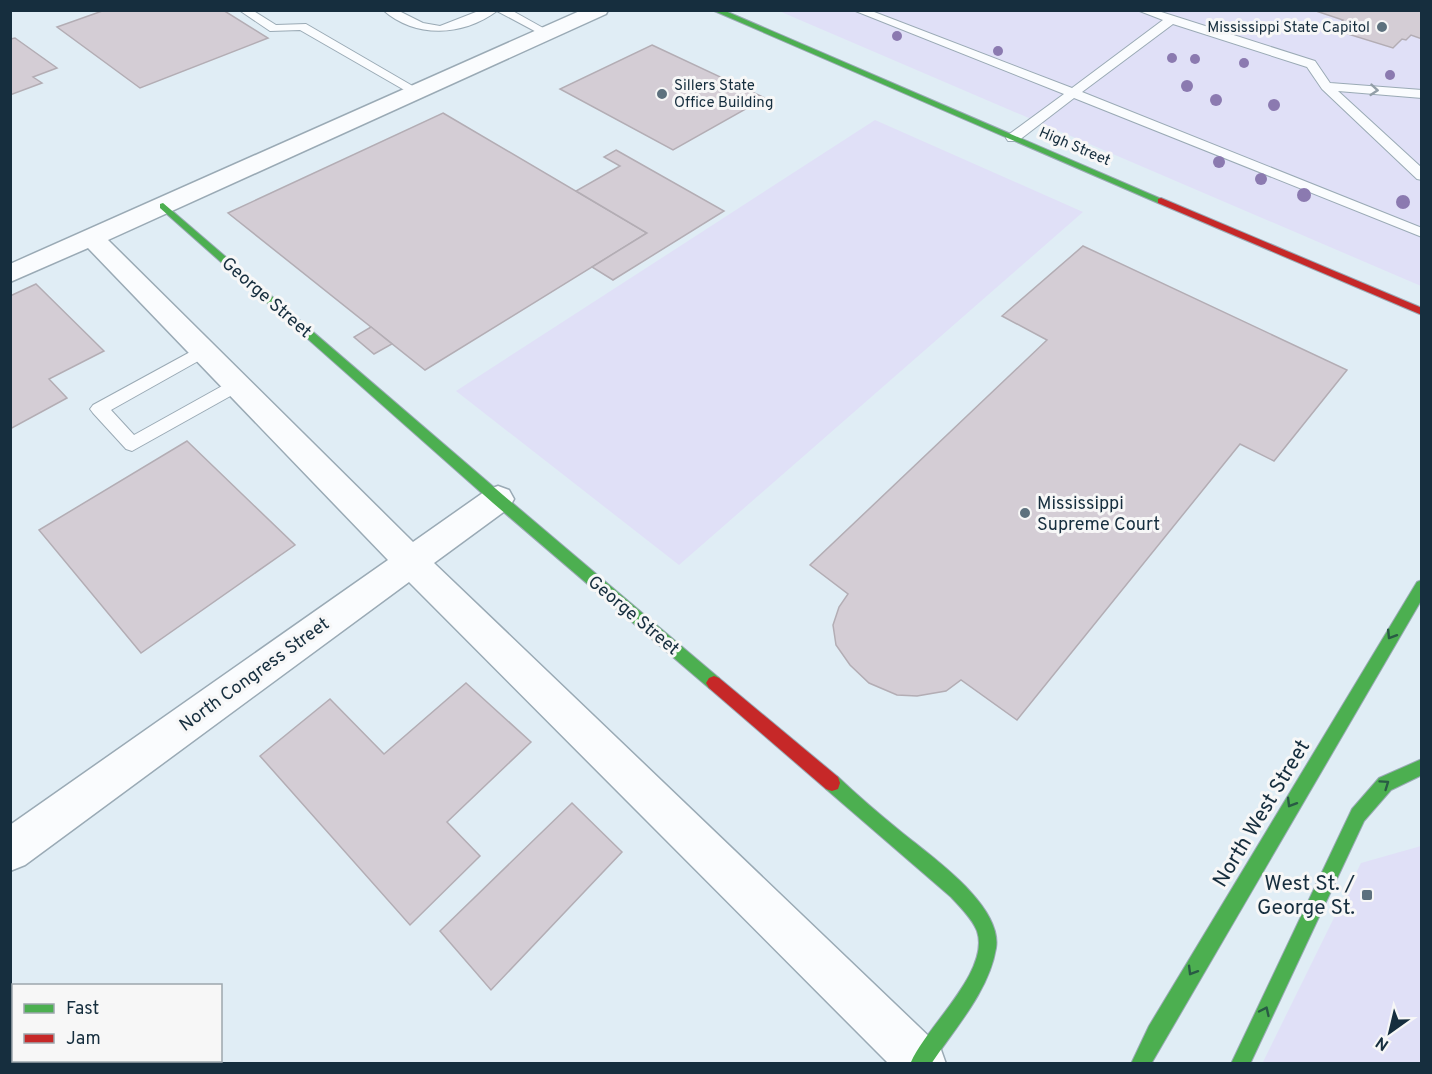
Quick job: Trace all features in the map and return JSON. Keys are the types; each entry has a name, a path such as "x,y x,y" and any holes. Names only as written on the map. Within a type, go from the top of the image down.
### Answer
{"street":[{"path":"10,274 599,10"},
{"name":"High Street","path":"715,10 1422,312"},
{"name":"George Street","path":"92,238 411,561 922,1063 980,971 988,942 976,912 945,880 498,499 163,206"},
{"name":"North Congress Street","path":"10,850 498,499"},
{"name":"North West Street","path":"1140,1064 1167,1013 1422,586"},
{"path":"1240,1064 1358,815 1375,791 1395,777 1422,767"}],"lane":[{"path":"244,10 274,29 302,26 417,92"},
{"path":"388,10 420,28 432,31 445,30 492,10"},
{"path":"502,10 548,34"},
{"path":"858,10 1422,233"},
{"path":"1142,10 1311,64 1326,86 1422,176"},
{"path":"1013,138 1171,21"},
{"path":"1326,86 1422,94"},
{"path":"203,351 99,409 132,444 237,385"}],"shaded area":[{"path":"779,11 1421,11 1421,286"},
{"path":"875,120 1083,212 679,565 456,391"},
{"path":"1421,846 1421,1063 1262,1064 1361,863"}],"building":[{"path":"105,10 223,10 268,38 140,88 57,27"},
{"name":"Mississippi State Capitol","path":"1313,10 1422,10 1422,39 1411,35 1406,40 1402,39 1393,48 1338,31 1346,23 1343,20"},
{"path":"15,38 57,68 33,77 42,83 10,95 10,39"},
{"name":"Sillers State Office Building","path":"652,45 765,98 673,150 560,89"},
{"path":"443,113 647,233 425,370 228,213"},
{"path":"616,150 724,211 613,280 592,267 647,233 576,191 620,166 604,157"},
{"name":"Mississippi Supreme Court","path":"1083,246 1347,370 1274,461 1240,444 1017,720 961,680 946,691 917,696 897,695 869,683 850,665 836,645 833,625 839,607 848,594 810,565 1047,340 1002,316"},
{"path":"36,284 104,351 49,379 67,398 10,429 10,296"},
{"path":"371,327 392,344 374,354 354,337"},
{"path":"187,441 295,545 141,653 39,530"},
{"path":"466,683 531,742 447,822 480,856 410,925 260,756 330,699 384,754"},
{"path":"572,803 622,852 491,990 440,931"}],"traffic: fast":[{"path":"715,10 1161,201"},
{"path":"163,206 498,499 714,683"},
{"path":"1140,1064 1156,1033 1422,586"},
{"path":"1240,1064 1358,815 1385,784 1422,767"},
{"path":"832,783 957,891 977,914 985,930 987,948 977,976 959,1007 921,1062"}],"traffic: jam":[{"path":"1161,201 1422,312"},
{"path":"714,683 832,783"}],"place":[{"name":"Mississippi State Capitol","path":"1382,27"},
{"name":"Sillers State Office Building","path":"662,94"},
{"name":"Mississippi Supreme Court","path":"1025,513"},
{"name":"West St. / George St.","path":"1367,895"}]}
